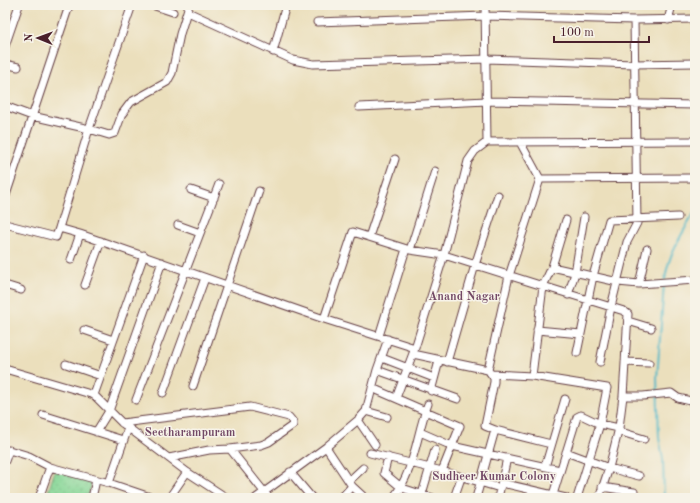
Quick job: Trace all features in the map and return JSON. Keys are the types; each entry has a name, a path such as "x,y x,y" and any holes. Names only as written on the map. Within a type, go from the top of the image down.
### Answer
{"street":[{"path":"5,46 9,22 19,5"},
{"path":"5,224 56,237 89,129 132,5"},
{"path":"152,5 173,12"},
{"path":"485,5 488,142"},
{"path":"668,20 672,5"},
{"path":"5,198 69,6"},
{"path":"273,52 284,6"},
{"path":"5,106 32,116 109,135 115,133 122,114 132,102 167,82 172,73 180,34 188,9 273,52 293,60 312,64 487,59 634,64 695,63"},
{"path":"317,22 486,16 634,20 695,19"},
{"path":"600,362 611,307 627,242 636,227 637,219 634,20"},
{"path":"5,64 18,67"},
{"path":"359,107 487,101 695,105"},
{"path":"396,398 414,351 444,255 468,161 475,150 488,142 695,141"},
{"path":"520,142 540,178 509,276 490,372 494,382 485,426 495,430 551,444"},
{"path":"369,237 395,159"},
{"path":"379,336 435,171"},
{"path":"540,178 692,178"},
{"path":"136,400 219,184"},
{"path":"191,190 214,198"},
{"path":"193,386 260,191"},
{"path":"447,362 475,265 498,195"},
{"path":"568,295 575,273 584,217"},
{"path":"577,353 589,302 593,276 610,220 678,217"},
{"path":"532,376 543,286 552,267 566,220"},
{"path":"178,225 200,233"},
{"path":"60,228 144,255 324,319 388,339 439,361 490,372 532,376 607,388 600,424 577,498"},
{"path":"324,319 353,232 408,249 444,255 589,302 627,312 628,321 624,396 619,430 599,498"},
{"path":"71,260 80,234"},
{"path":"86,284 101,241"},
{"path":"639,284 647,249"},
{"path":"94,395 144,255"},
{"path":"96,432 109,411 162,262"},
{"path":"552,267 618,282 639,284 695,280"},
{"path":"163,393 206,278"},
{"path":"5,285 21,290"},
{"path":"628,321 651,328"},
{"path":"84,330 113,340"},
{"path":"537,330 581,334"},
{"path":"256,498 326,447 358,420 366,411 377,370 388,339"},
{"path":"382,358 434,378"},
{"path":"431,391 439,361"},
{"path":"625,362 649,363"},
{"path":"66,364 101,376"},
{"path":"5,369 94,395 125,426 223,497"},
{"path":"377,370 403,381 458,399"},
{"path":"372,388 460,426 442,471"},
{"path":"624,396 671,393 678,398 695,402"},
{"path":"545,467 565,399"},
{"path":"393,498 402,488 411,464 428,404"},
{"path":"125,426 250,407 289,417 293,420 293,425 269,442 230,449 209,450 169,458"},
{"path":"366,411 387,418"},
{"path":"43,415 123,440"},
{"path":"553,496 577,417 581,415 600,424 644,439"},
{"path":"358,420 375,445"},
{"path":"109,483 123,440 125,426"},
{"path":"476,498 495,430"},
{"path":"420,432 452,446 560,470"},
{"path":"326,447 351,483 365,498"},
{"path":"230,449 269,498"},
{"path":"5,461 7,450 29,456 50,467 109,483 153,498"},
{"path":"422,494 435,450"},
{"path":"566,452 609,468 639,476"},
{"path":"370,453 442,471 480,483 531,490 566,498"},
{"path":"388,457 384,473 402,488 434,498"},
{"path":"498,498 507,458"},
{"path":"39,498 50,467"},
{"path":"341,498 363,468"},
{"path":"169,498 187,472"},
{"path":"290,472 312,498"},
{"path":"454,498 461,478"},
{"path":"92,498 96,480"},
{"path":"602,487 634,492"},
{"path":"529,498 531,490"}],"green space":[{"path":"55,470 92,482 88,498 46,498"}],"waterway":[{"path":"665,280 672,253 695,212"},
{"path":"664,284 657,378 659,438 663,459 664,498"}],"district":[{"name":"Anand Nagar","path":"464,296"},
{"name":"Seetharampuram","path":"190,432"},
{"name":"Sudheer Kumar Colony","path":"494,476"}]}
